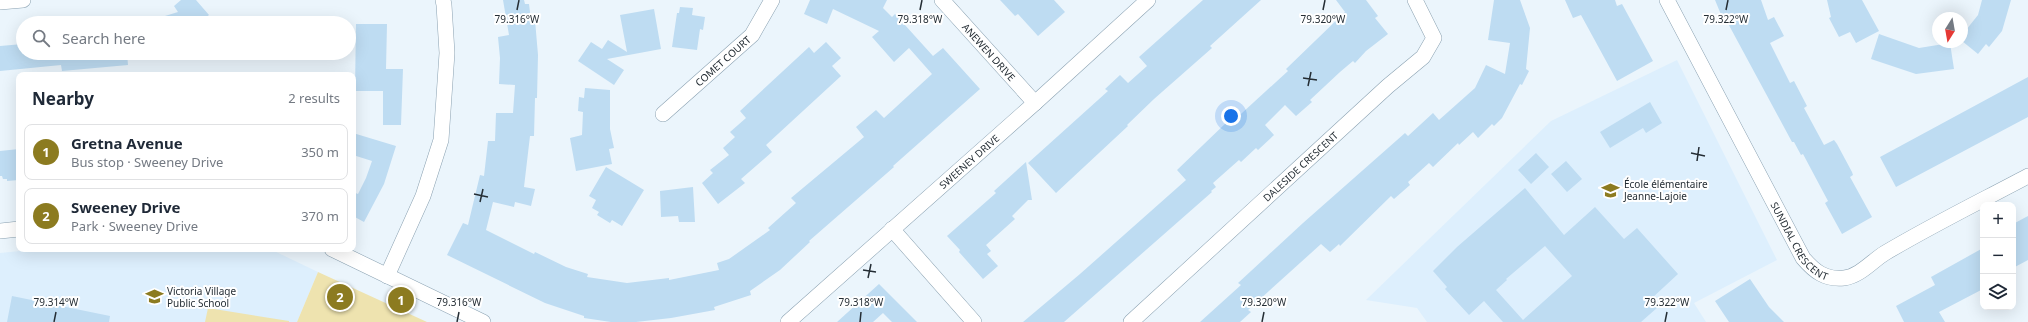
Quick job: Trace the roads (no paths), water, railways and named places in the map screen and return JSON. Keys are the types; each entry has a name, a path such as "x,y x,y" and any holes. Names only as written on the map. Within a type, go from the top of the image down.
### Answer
{"street":[{"path":"0,2 23,0"},
{"path":"387,276 423,196 441,140 447,53 443,0"},
{"name":"COMET COURT","path":"664,114 752,35 772,0"},
{"name":"ANEWEN DRIVE","path":"942,0 1035,103"},
{"name":"SWEENEY DRIVE","path":"788,322 1035,103 1148,0"},
{"name":"DALESIDE CRESCENT","path":"1131,322 1388,86 1423,57 1434,38 1415,0"},
{"name":"SUNDIAL CRESCENT","path":"1667,0 1803,258 1814,271 1824,276 1830,278 1846,278 1862,271 1884,254 2028,176"},
{"path":"0,231 16,229"},
{"path":"892,229 974,322"},
{"path":"338,252 483,322"}],"place":[{"name":"École élémentaire Jeanne-Lajoie","path":"1611,190"},
{"name":"Victoria Village Public School","path":"154,297"},
{"name":"Sweeney Drive","path":"340,297"},
{"name":"Gretna Avenue","path":"401,300"}]}
